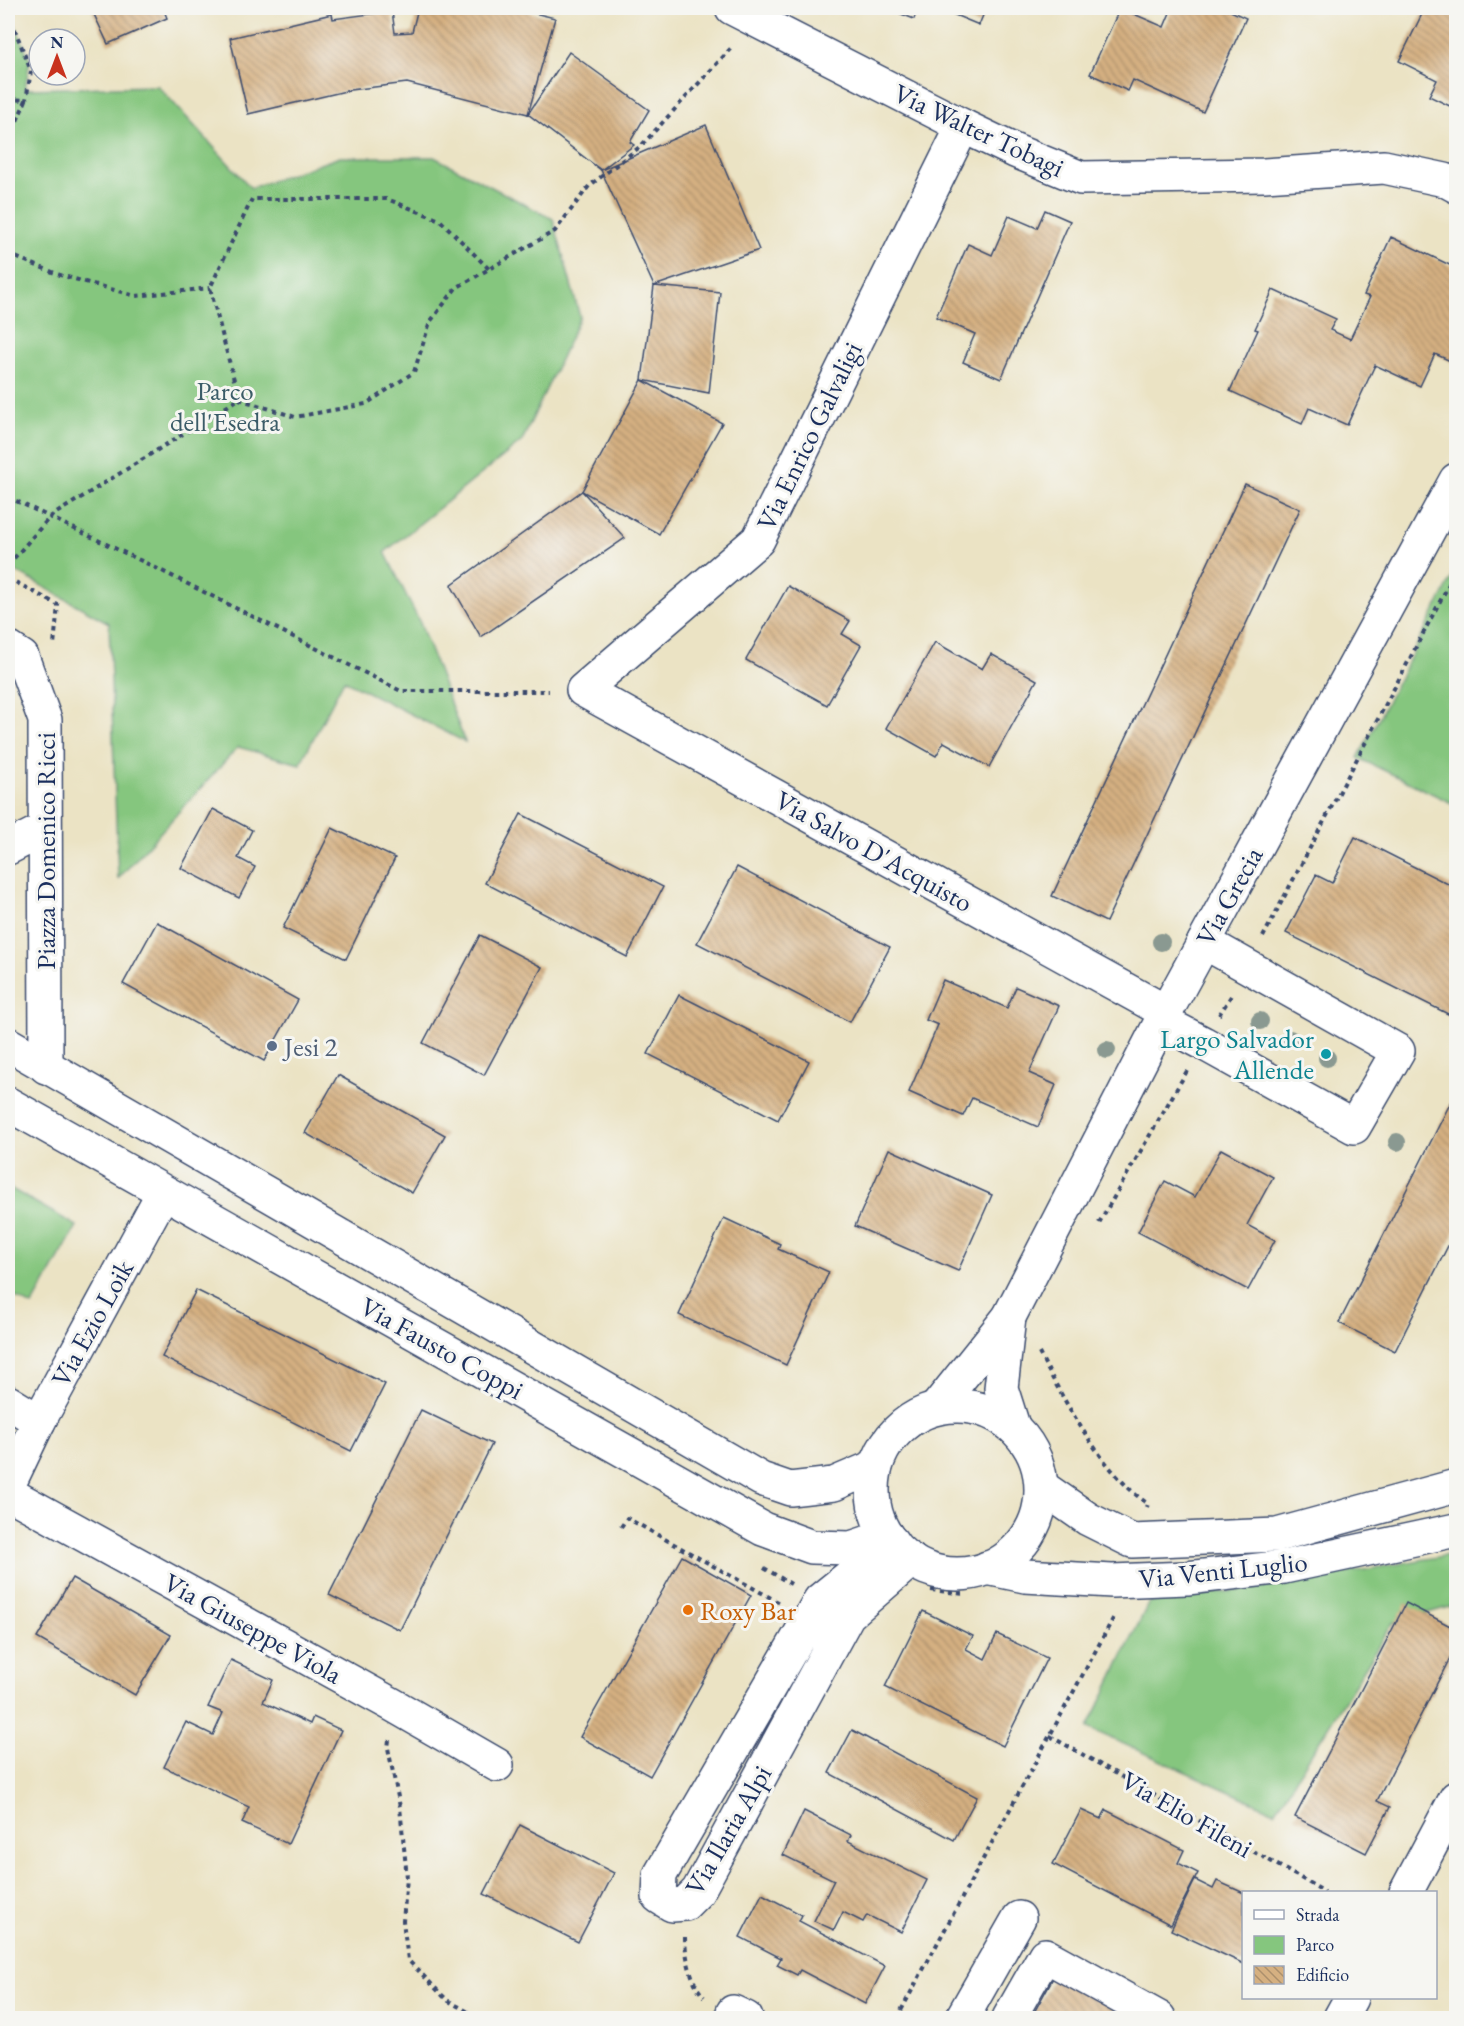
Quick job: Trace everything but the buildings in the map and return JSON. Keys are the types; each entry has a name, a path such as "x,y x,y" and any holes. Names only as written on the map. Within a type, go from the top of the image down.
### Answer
{"street":[{"name":"Via Walter Tobagi","path":"745,14 963,126 1015,151 1081,178 1264,175 1384,167 1445,180 1456,186"},
{"name":"Via Enrico Galvaligi","path":"583,690 758,540 963,126"},
{"name":"Via Grecia","path":"936,1408 1009,1317 1163,1016 1456,480"},
{"name":"Piazza Domenico Ricci","path":"8,648 22,657 45,720 46,1067"},
{"name":"Via Salvo D'Acquisto","path":"583,690 1163,1016"},
{"path":"8,848 45,829"},
{"path":"1163,1016 1203,1043 1354,1127 1398,1051 1204,942"},
{"name":"Via Fausto Coppi","path":"8,1044 761,1479 790,1490 834,1484 876,1466"},
{"name":"Via Fausto Coppi","path":"8,1104 763,1529 812,1547 897,1546"},
{"name":"Via Ezio Loik","path":"39,1420 163,1193"},
{"name":"Via Grecia","path":"1009,1317 1001,1388 1013,1426"},
{"path":"8,1402 39,1420 8,1486"},
{"path":"962,1405 989,1412 1013,1426 1028,1443 1038,1464 1042,1487 1039,1513 1028,1536 1010,1556 987,1568 961,1574 935,1571 897,1546 877,1514 873,1490 876,1466 889,1440 909,1420 936,1408 962,1405"},
{"name":"Via Venti Luglio","path":"1042,1487 1089,1519 1132,1541 1277,1535 1456,1486"},
{"name":"Via Giuseppe Viola","path":"8,1493 393,1705 496,1765"},
{"name":"Via Venti Luglio","path":"987,1568 1025,1575 1112,1581 1187,1578 1284,1567 1456,1530"},
{"name":"Via Ilaria Alpi","path":"897,1546 848,1615 698,1890 685,1904 672,1905 659,1897 660,1875 820,1600 897,1546"},
{"path":"1407,1891 1456,1798"},
{"path":"962,2019 1019,1918"},
{"path":"1009,2019 1045,1955 1159,2019"},
{"path":"1340,2019 1350,1999"}],"path":[{"path":"8,12 31,70 26,100 8,142"},
{"path":"8,565 50,517 239,399 295,417 366,404 414,372 430,322 456,288 555,231 589,186 641,146 745,14"},
{"path":"8,99 26,100"},
{"path":"239,399 210,288 252,199 387,199 440,220 489,269"},
{"path":"8,254 60,275 136,296 210,288"},
{"path":"8,497 401,692 583,690"},
{"path":"621,1527 627,1518 809,1618"},
{"path":"897,2019 1116,1613 1112,1608"},
{"path":"393,1705 388,1748 401,1819 406,1878 403,1921 408,1960 447,2000 479,2019"},
{"name":"Via Elio Fileni","path":"1050,1736 1321,1891"},
{"path":"685,1904 685,1941 689,1966 700,1992 714,2007 740,2015"}],"green space":[{"name":"Parco dell'Esedra","path":"8,8 27,53 25,89 158,86 251,188 340,157 434,157 553,219 580,317 522,441 385,552 420,623 465,742 344,680 300,764 238,747 118,879 109,623 8,567"},
{"path":"1456,570 1456,805 1358,758"},
{"path":"8,1187 77,1226 32,1306 8,1293"},
{"path":"1454,1554 1456,1605 1393,1623 1275,1812 1088,1728 1149,1602 1278,1585"}],"place":[{"name":"Jesi 2","path":"272,1046"},
{"name":"Largo Salvador Allende","path":"1326,1054"},
{"name":"Roxy Bar","path":"688,1610"}]}
